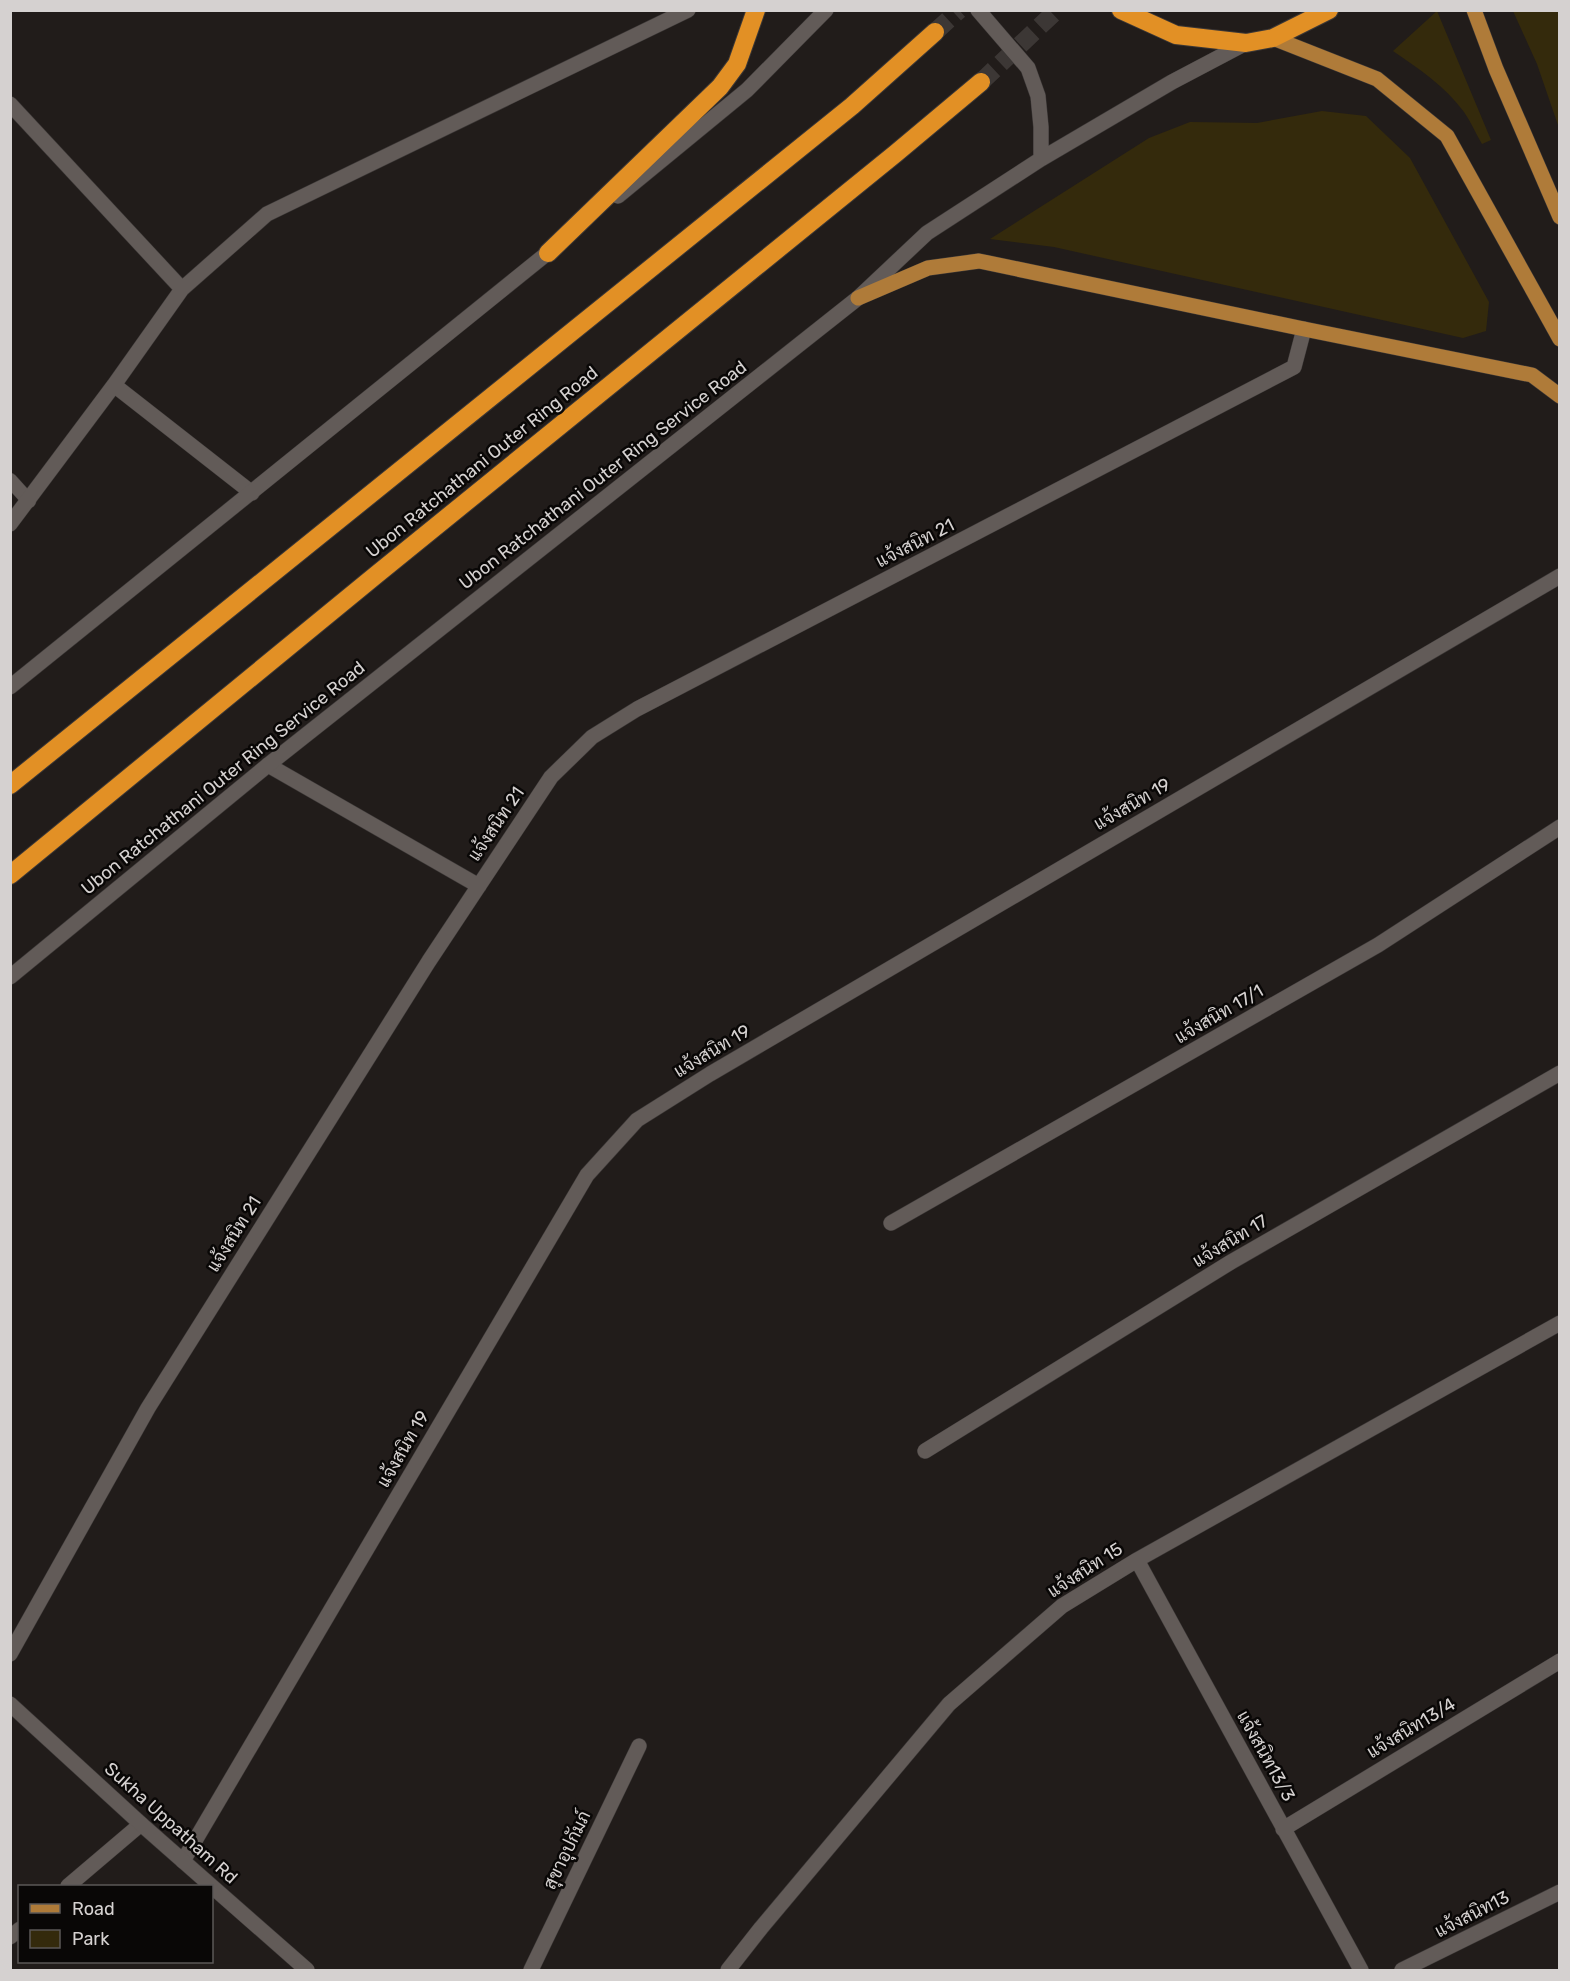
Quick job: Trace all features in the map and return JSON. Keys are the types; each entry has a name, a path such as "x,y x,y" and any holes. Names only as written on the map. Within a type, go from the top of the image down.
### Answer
{"highway":[{"path":"548,253 720,87 737,64 756,10"},
{"path":"1121,10 1176,35 1246,43 1273,38 1329,10"},
{"path":"10,785 852,106 935,32"},
{"name":"Ubon Ratchathani Outer Ring Road","path":"10,875 886,162 981,82"}],"main road":[{"path":"1474,10 1496,69 1560,217"},
{"path":"1273,38 1377,79 1447,136 1560,339"},
{"path":"858,298 928,268 979,261 1532,375 1560,396"}],"street":[{"path":"10,524 114,385 182,289 267,214 688,10"},
{"path":"10,687 747,90 826,10"},
{"path":"978,10 1028,68 1038,96 1041,159"},
{"name":"Ubon Ratchathani Outer Ring Service Road","path":"10,977 268,765 858,298 927,233 1041,159 1172,82 1246,43"},
{"path":"10,104 182,289"},
{"name":"แจ้งสนิท 21","path":"10,1654 148,1408 429,961 551,777 592,737 637,709 1294,368 1304,329"},
{"path":"114,385 252,493"},
{"name":"แจ้งสนิท 19","path":"183,1861 587,1175 637,1120 710,1074 1560,576"},
{"path":"268,765 479,885"},
{"name":"แจ้งสนิท 17/1","path":"891,1223 1378,945 1560,827"},
{"name":"แจ้งสนิท 17","path":"925,1451 1231,1262 1560,1072"},
{"name":"แจ้งสนิท 15","path":"728,1971 761,1928 949,1704 1062,1606 1137,1560 1557,1331"},
{"name":"แจ้งสนิท13/3","path":"1137,1560 1361,1971"},
{"name":"แจ้งสนิท13/4","path":"1283,1829 1560,1661"},
{"name":"Sukha Uppatham Rd","path":"10,1704 210,1885"},
{"name":"สุขาอุปกัมภ์","path":"531,1971 639,1746"},
{"path":"70,1885 141,1824"},
{"name":"Sukha Uppatham Rd","path":"213,1888 307,1971"},
{"name":"แจ้งสนิท13","path":"1402,1971 1560,1892"}],"lane":[{"path":"10,480 29,501"}],"green space":[{"path":"1437,11 1491,140 1482,144 1464,112 1449,94 1393,51"},
{"path":"1513,11 1559,11 1559,128 1537,64"},
{"path":"1322,111 1366,116 1410,158 1489,302 1486,331 1463,338 1054,247 990,239 1149,138 1190,122 1257,123"}],"tunnel":[{"path":"935,32 959,10"},
{"path":"981,82 1057,10"}]}
